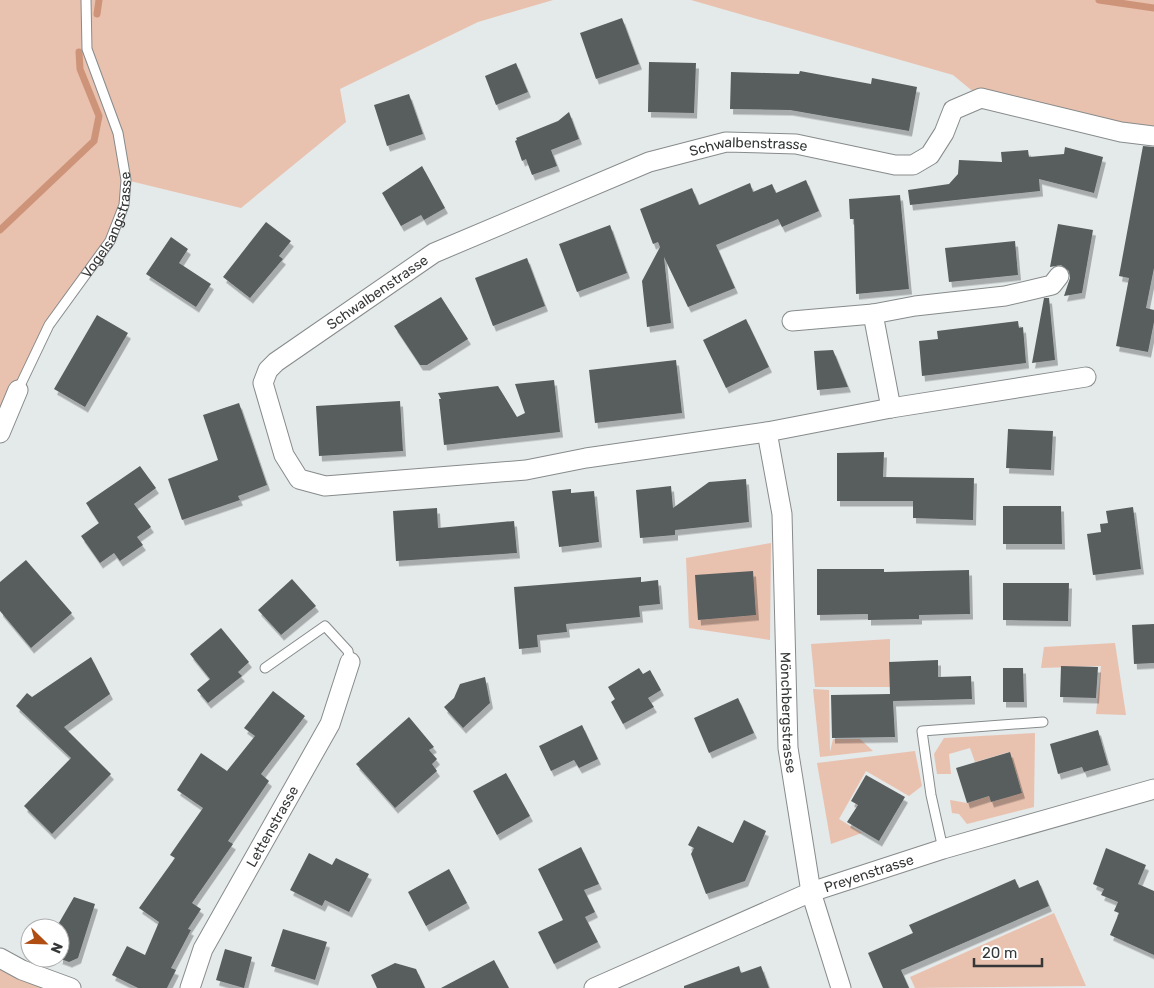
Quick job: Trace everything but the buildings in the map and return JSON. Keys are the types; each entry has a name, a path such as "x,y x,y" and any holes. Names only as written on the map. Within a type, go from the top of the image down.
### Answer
{"street":[{"name":"Schwalbenstrasse","path":"1086,377 892,408 767,432 586,458 526,470 325,486 299,478 284,455 263,383 268,370 276,362 434,253 649,162 726,142 796,144 895,165 913,165 930,155 944,133 954,110 981,98 1120,132 1154,136"},
{"path":"792,321 873,314 915,306 1005,296 1052,285 1059,276"},
{"path":"873,314 892,408"},
{"name":"Vogelsangstrasse","path":"0,433 18,390"},
{"name":"Mönchbergstrasse","path":"767,432 782,514 788,748 811,892 841,988"},
{"name":"Lettenstrasse","path":"190,988 204,948 330,724 350,662"},
{"name":"Preyenstrasse","path":"594,988 811,892 942,849 1154,788"},
{"path":"0,958 22,970 71,988"}],"lane":[{"name":"Vogelsangstrasse","path":"18,390 49,326 110,241 124,205 126,180 118,133 87,49 86,0"},
{"path":"265,668 324,626 348,650 350,662"},
{"path":"942,849 929,787 922,731 1043,722"}],"shaded area":[{"path":"0,0 553,0 478,22 340,89 346,122 241,208 126,180 122,204 107,242 49,326 29,366 0,433"},
{"path":"691,0 1154,0 1154,136 981,98 953,75"},
{"path":"771,543 770,640 689,628 686,558"},
{"path":"890,639 890,687 815,687 811,644"},
{"path":"1115,643 1126,715 1096,714 1101,666 1041,668 1044,647"},
{"path":"813,689 829,690 830,752 833,739 860,739 873,751 820,757"},
{"path":"1035,733 1034,807 967,824 959,814 952,813 950,800 967,803 989,796 991,802 1022,792 1009,752 975,762 970,748 949,754 951,774 937,774 934,754 944,738"},
{"path":"915,751 922,786 909,796 866,771 839,819 862,833 831,844 817,763"},
{"path":"1054,913 1086,986 915,988 910,977"},
{"path":"0,958 71,988 0,988"}],"waterway":[{"path":"97,14 99,0"},
{"path":"1099,0 1154,8"},
{"path":"0,230 94,141 99,116 80,69 79,52"}]}
